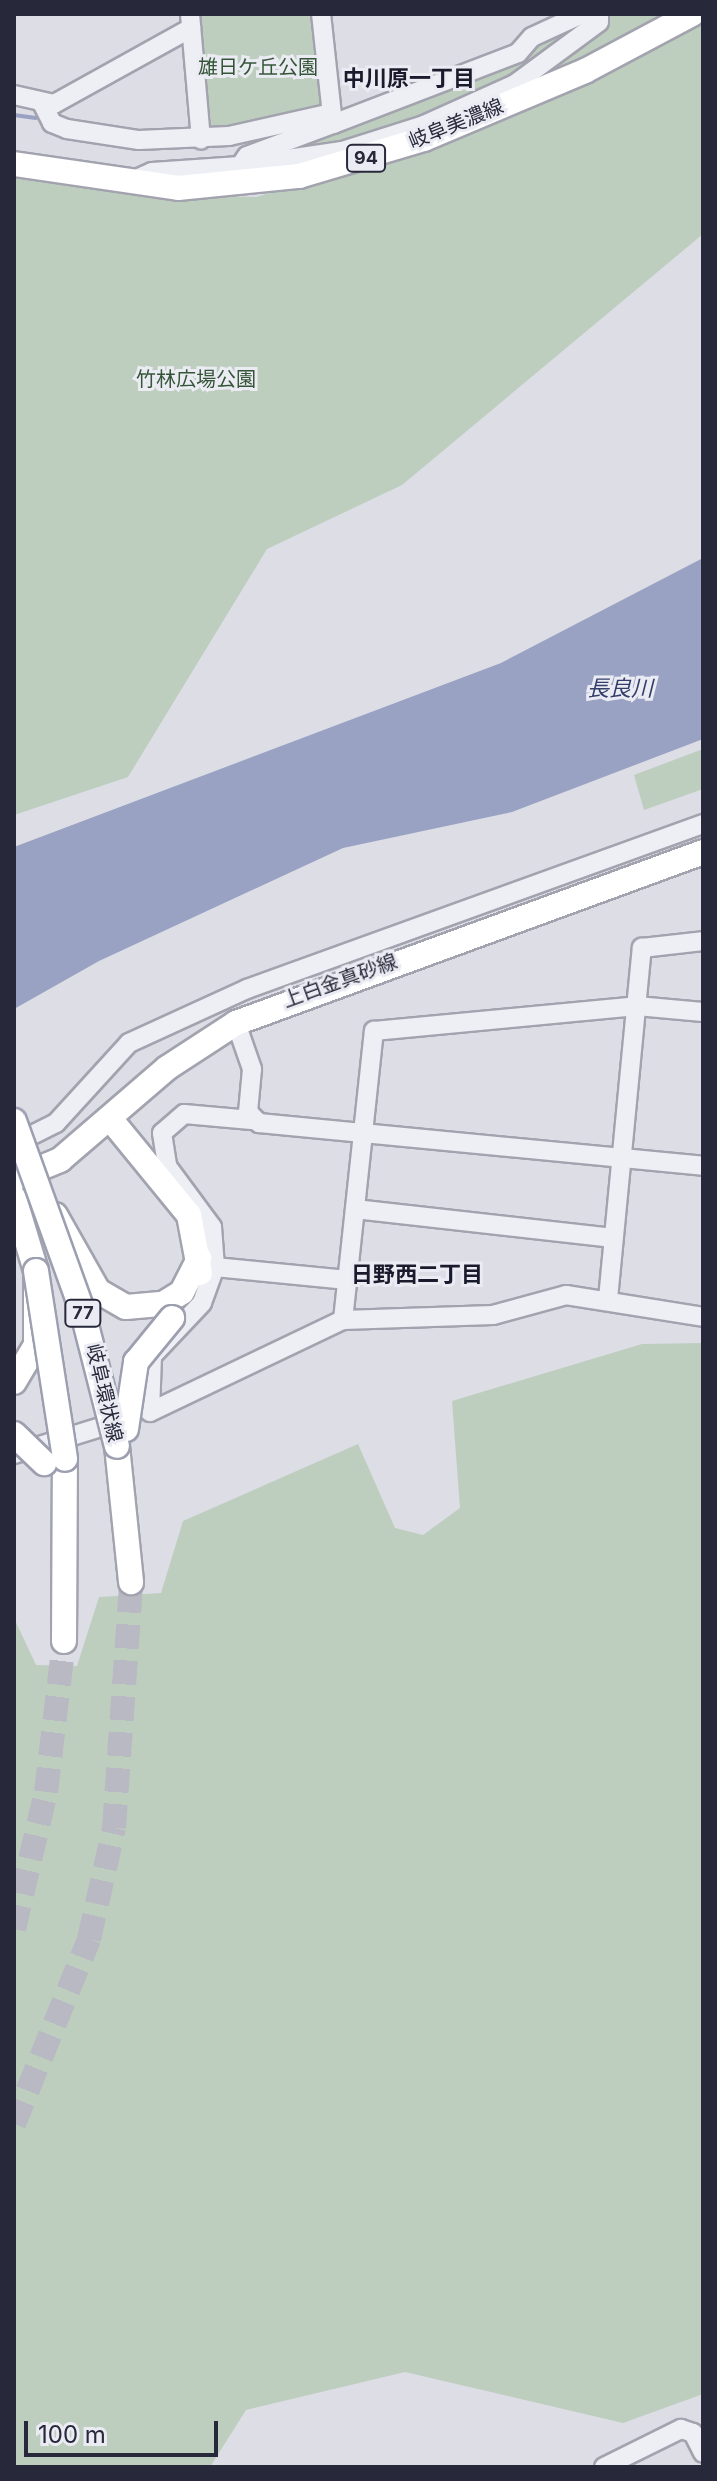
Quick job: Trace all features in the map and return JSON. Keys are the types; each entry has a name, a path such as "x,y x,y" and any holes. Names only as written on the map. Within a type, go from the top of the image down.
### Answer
{"main road":[{"name":"岐阜美濃線","path":"14,164 124,184 233,186 361,160 585,71 692,14"},
{"name":"上白金真砂線","path":"25,1181 60,1160 112,1121 167,1068 236,1023 703,852"},
{"name":"岐阜環状線","path":"14,1121 25,1181 98,1360 122,1445 131,1582"},
{"name":"77","path":"112,1121 189,1215 207,1262 200,1277 168,1311 128,1382 122,1445"},
{"name":"77","path":"25,1181 98,1291 126,1307 168,1311"},
{"name":"岐阜環状線","path":"14,1198 36,1271 55,1461 65,1629"},
{"name":"77","path":"14,1382 36,1345 36,1271"},
{"path":"14,1434 55,1461"}],"street":[{"path":"321,14 332,118"},
{"path":"240,166 247,156 332,118 518,53 532,37 582,14"},
{"path":"124,184 152,172 240,166 342,151 424,125 515,84 604,17"},
{"path":"43,105 191,21 201,140"},
{"path":"14,95 43,105 52,123 67,129 201,140 332,118"},
{"path":"14,1144 56,1123 129,1043 247,989 703,824"},
{"path":"608,1299 642,948 703,941"},
{"path":"343,1320 374,1031 637,1006 703,1012"},
{"path":"236,1023 252,1069 251,1120"},
{"path":"150,1412 152,1356 202,1303 212,1227 167,1166 162,1133 184,1114 703,1166"},
{"path":"355,1209 613,1238"},
{"path":"207,1262 347,1280"},
{"path":"14,1454 150,1412 343,1320 493,1315 566,1295 608,1299 703,1317"},
{"path":"604,2467 681,2429 693,2433 703,2453"}],"green space":[{"name":"雄日ケ丘公園","path":"198,14 314,14 324,107 212,130"},
{"path":"593,14 664,14 583,62 423,131 277,155"},
{"name":"竹林広場公園","path":"703,17 703,234 402,485 267,549 128,777 14,815 14,178 141,194 256,197 419,149 579,86"},
{"path":"703,749 703,789 644,810 634,775"},
{"path":"703,1343 703,2394 623,2423 405,2372 246,2410 210,2467 14,2467 14,1618 36,1665 77,1666 99,1597 161,1593 183,1521 358,1444 395,1528 423,1535 460,1508 452,1401 642,1344"}],"water":[{"name":"長良川","path":"703,558 703,739 512,812 343,848 99,961 14,1009 14,847 501,663"}],"waterway":[{"path":"133,70 164,53"},
{"path":"14,115 36,118"}],"tunnel":[{"path":"14,2124 89,1939 114,1828 131,1582"},
{"path":"14,1929 46,1792 64,1641"}],"district":[{"name":"中川原一丁目","path":"409,79"},
{"name":"日野西二丁目","path":"417,1275"}]}
